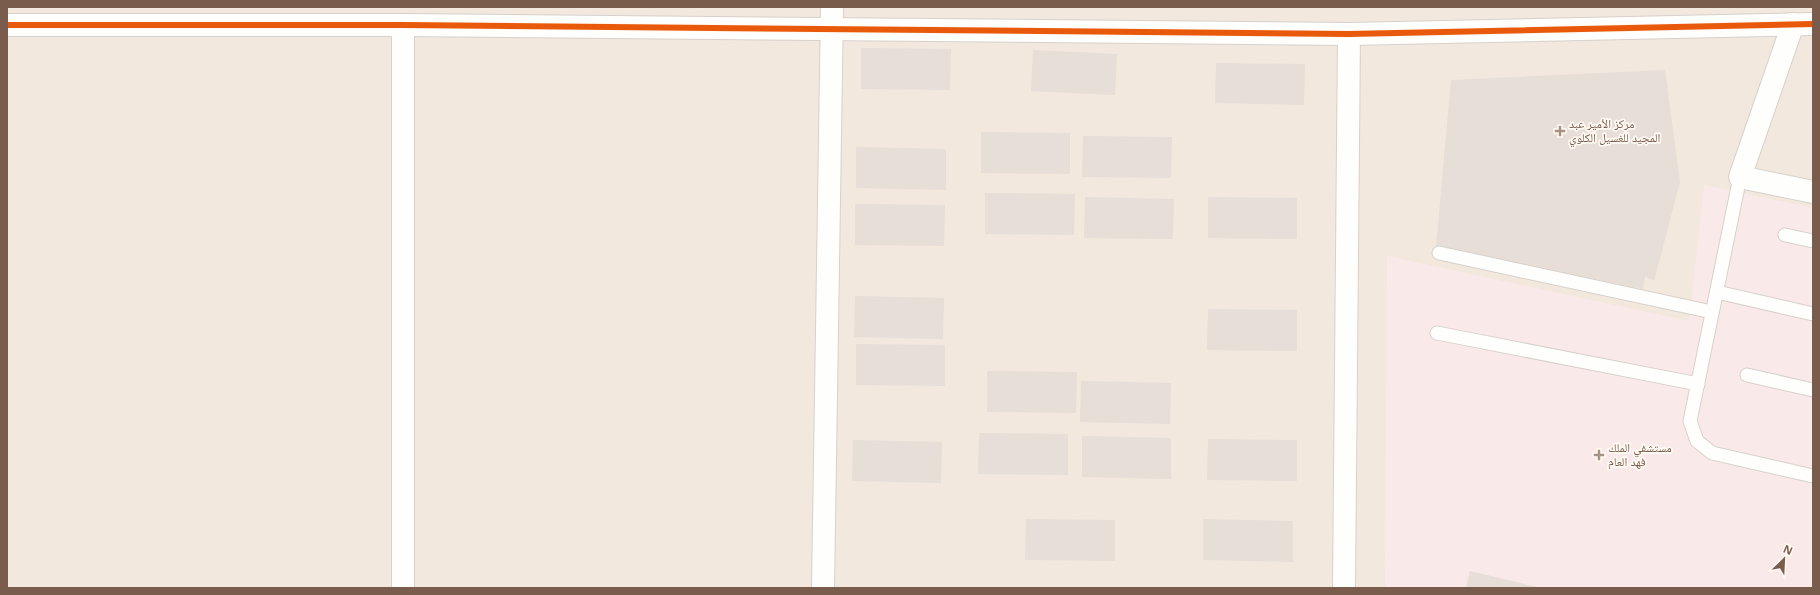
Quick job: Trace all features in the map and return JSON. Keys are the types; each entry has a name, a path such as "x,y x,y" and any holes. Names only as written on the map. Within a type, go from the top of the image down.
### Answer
{"street":[{"path":"823,588 832,7"},
{"path":"7,25 403,25 1349,34 1803,24 1740,177 1813,192"},
{"path":"403,25 403,588"},
{"path":"1344,588 1349,34"}],"lane":[{"path":"1740,177 1690,421 1697,441 1712,453 1813,476"},
{"path":"1785,234 1813,241"},
{"path":"1439,253 1712,312"},
{"path":"1717,292 1813,314"},
{"path":"1438,333 1698,384"},
{"path":"1747,375 1813,390"}],"shaded area":[{"path":"7,7 1813,7 1813,588 7,588"},
{"name":"مستشفي الملك فهد العام","path":"1704,185 1813,208 1813,588 1385,588 1387,256 1689,321"}],"building":[{"path":"861,48 951,49 950,90 861,89"},
{"path":"1033,50 1117,54 1115,95 1031,91"},
{"path":"1216,63 1305,64 1304,105 1215,103"},
{"name":"مركز الأمير عبد المجيد للغسيل الكلوي","path":"1665,70 1680,182 1654,281 1645,276 1643,289 1436,247 1451,80"},
{"path":"981,132 1070,133 1070,174 981,173"},
{"path":"1083,136 1172,137 1171,178 1082,177"},
{"path":"856,147 946,149 946,190 856,188"},
{"path":"985,193 1075,194 1074,235 985,234"},
{"path":"1085,197 1174,199 1173,239 1084,238"},
{"path":"1208,197 1297,198 1297,239 1208,238"},
{"path":"855,204 945,205 944,246 855,245"},
{"path":"855,296 944,298 943,339 854,337"},
{"path":"1208,309 1297,310 1297,351 1207,350"},
{"path":"856,344 945,345 945,386 856,385"},
{"path":"987,371 1077,372 1076,413 987,412"},
{"path":"1081,381 1171,383 1170,424 1080,422"},
{"path":"979,433 1068,434 1068,475 978,474"},
{"path":"1082,436 1171,438 1171,479 1082,477"},
{"path":"1208,439 1297,440 1297,481 1207,480"},
{"path":"853,440 942,442 941,483 852,481"},
{"path":"1026,519 1115,520 1115,561 1025,560"},
{"path":"1203,519 1293,521 1293,562 1203,560"},
{"path":"1470,571 1537,587 1537,588 1466,588"}],"cycle path":[{"path":"7,25 403,25 1349,34 1813,24"}],"place":[{"name":"مركز الأمير عبد المجيد للغسيل الكلوي","path":"1560,131"},
{"name":"مستشفي الملك فهد العام","path":"1599,455"}]}
